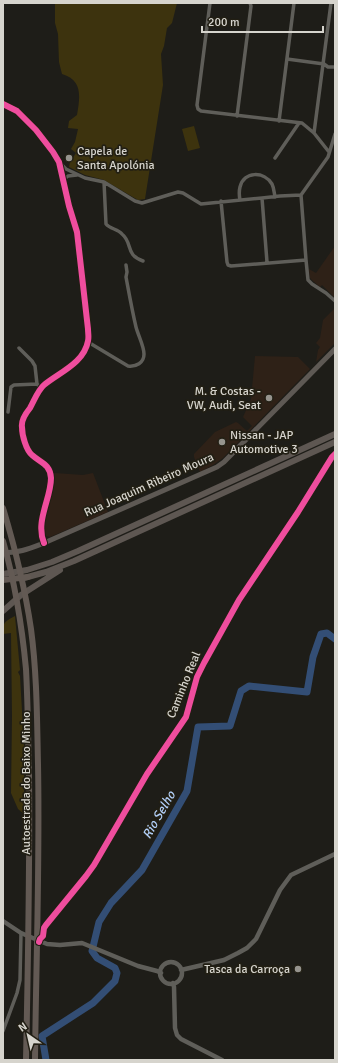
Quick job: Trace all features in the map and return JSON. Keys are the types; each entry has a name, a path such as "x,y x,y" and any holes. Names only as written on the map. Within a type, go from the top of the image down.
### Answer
{"highway":[{"path":"3,581 28,574 335,434"},
{"path":"3,576 52,570 335,442"},
{"name":"Autoestrada do Baixo Minho","path":"3,508 21,575 31,630 35,668 38,803 35,1060"},
{"name":"Autoestrada do Baixo Minho","path":"3,541 17,599 26,669 29,803 26,1060"},
{"path":"3,611 28,590 74,561"}],"main road":[{"name":"Rua Joaquim Ribeiro Moura","path":"3,552 8,553 26,550 216,467 224,462 335,349"}],"street":[{"path":"210,3 197,105 198,109 201,111 237,116 302,123 314,133 329,152"},
{"path":"237,116 251,6 250,3"},
{"path":"279,121 294,3"},
{"path":"314,133 331,3"},
{"path":"287,59 335,67"},
{"path":"3,104 20,113 36,130 49,146 59,162 66,169 92,180 104,182 135,201 142,203 178,192 183,193 201,204 274,196 301,195"},
{"path":"275,158 298,123"},
{"path":"335,134 328,157 301,195 308,280 335,301"},
{"path":"46,542 41,535 41,531 51,482 50,473 48,467 30,453 22,427 27,412 41,388 73,365 79,359 88,342 88,329 77,232 69,206 59,162"},
{"path":"62,172 64,171 79,175"},
{"path":"240,200 239,191 241,184 246,178 256,174 263,176 268,180 274,188 274,196"},
{"path":"63,180 68,176 79,175"},
{"path":"104,182 106,224 107,226 122,233 132,254 138,260 143,262"},
{"path":"262,198 267,262"},
{"path":"221,201 228,265 306,260"},
{"path":"88,342 128,366 138,365 141,361 144,353 136,327 126,277 126,265"},
{"path":"19,348 35,366 37,384 41,388"},
{"path":"8,412 11,387 14,385 37,384"},
{"path":"182,970 224,960 247,948 256,939 280,890 291,875 335,854"},
{"path":"3,921 21,933 47,944 87,944 138,966 161,973"},
{"path":"3,1031 17,993 20,980 21,933"},
{"path":"170,962 176,963 182,970 179,980 173,983 166,982 161,977 162,967 170,962"},
{"path":"173,983 175,1028 177,1035 222,1060"}],"shaded area":[{"path":"55,3 177,3 172,23 167,28 161,54 163,85 145,199 138,200 104,180 85,175 69,167 70,162 76,153 71,149 75,142 78,129 68,128 69,121 77,115 79,96 77,85 74,80 62,74 59,62 58,34 55,23"},
{"path":"194,126 200,148 188,151 182,129"},
{"path":"335,246 335,298 322,285 320,287 310,278 309,269 316,273"},
{"path":"335,308 335,343 316,362 320,347 316,343 320,338 323,320"},
{"path":"255,356 298,357 310,369 223,458 200,472 194,454 215,432 236,422 247,431 252,426 243,417 251,399"},
{"path":"55,473 83,475 93,473 108,512 50,537 46,536 43,524 52,475"},
{"path":"15,616 20,670 18,672 20,676 24,746 24,814 18,809 11,793 11,633 3,634 3,627 5,623"}],"waterway":[{"name":"Rio Selho","path":"46,1060 42,1036 93,1003 115,981 117,973 115,968 97,958 92,951 99,922 111,903 142,870 187,791 198,727 230,726 241,691 249,686 307,692 313,657 321,634 327,633 335,639"}],"cycle path":[{"path":"3,104 17,111 36,130 59,162 69,206 77,232 88,329 88,341 86,349 82,355 77,361 42,387 22,422 23,434 28,450 47,467 51,478 41,527 44,543"},
{"name":"Caminho Real","path":"39,942 43,936 46,925 94,865 147,774 186,717 197,677 239,600 335,454"}],"place":[{"name":"Capela de Santa Apolónia","path":"69,158"},
{"name":"M. & Costas - VW, Audi, Seat","path":"269,398"},
{"name":"Nissan - JAP Automotive 3","path":"222,442"},
{"name":"Tasca da Carroça","path":"298,969"}]}
